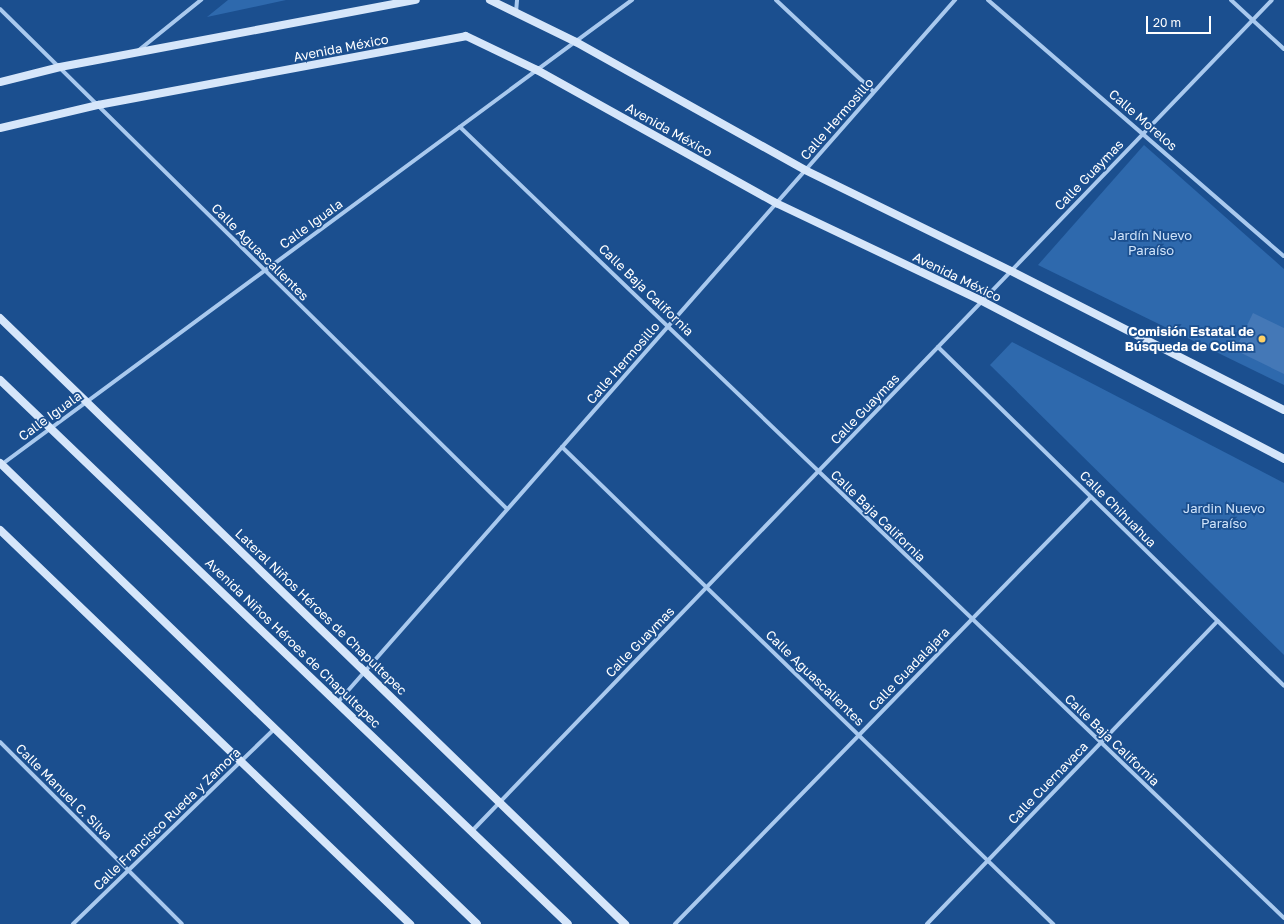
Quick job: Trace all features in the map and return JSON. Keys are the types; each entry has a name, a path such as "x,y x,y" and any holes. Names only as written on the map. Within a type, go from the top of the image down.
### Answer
{"street":[{"path":"135,53 201,0"},
{"path":"0,82 135,53 416,0"},
{"path":"490,0 576,42 805,170 1011,271 1284,410"},
{"path":"516,12 517,0"},
{"name":"Calle Iguala","path":"1,464 632,0"},
{"path":"776,0 874,92"},
{"name":"Calle Hermosillo","path":"338,702 955,0"},
{"name":"Calle Morelos","path":"988,0 1144,133 1284,256"},
{"path":"1231,0 1284,49"},
{"name":"Calle Guaymas","path":"472,831 1272,0"},
{"name":"Calle Aguascalientes","path":"0,9 507,510"},
{"name":"Avenida México","path":"0,128 98,105 466,36 537,70 776,203 982,301 1284,459"},
{"name":"Calle Baja California","path":"460,127 669,325 971,620 1284,918"},
{"name":"Lateral Niños Héroes de Chapultepec","path":"0,318 625,924"},
{"name":"Calle Chihuahua","path":"938,347 1284,686"},
{"name":"Avenida Niños Héroes de Chapultepec","path":"0,380 338,702 568,924"},
{"name":"Calle Aguascalientes","path":"562,447 1053,924"},
{"path":"1,464 477,924"},
{"name":"Calle Guadalajara","path":"675,924 1091,496"},
{"path":"0,530 241,761 404,922"},
{"name":"Calle Cuernavaca","path":"927,924 1218,621"},
{"name":"Calle Francisco Rueda y Zamora","path":"73,924 275,728"},
{"name":"Calle Manuel C. Silva","path":"0,742 182,924"}],"green space":[{"path":"228,0 286,0 207,17"},
{"name":"Jardín Nuevo Paraíso","path":"1144,145 1284,269 1284,385 1038,265"},
{"name":"Jardin Nuevo Paraíso","path":"1012,342 1284,483 1284,655 990,365"}],"building":[{"name":"Comisión Estatal de Búsqueda de Colima","path":"1253,313 1284,328 1284,374 1235,350"}],"place":[{"name":"Comisión Estatal de Búsqueda de Colima","path":"1262,339"}]}
